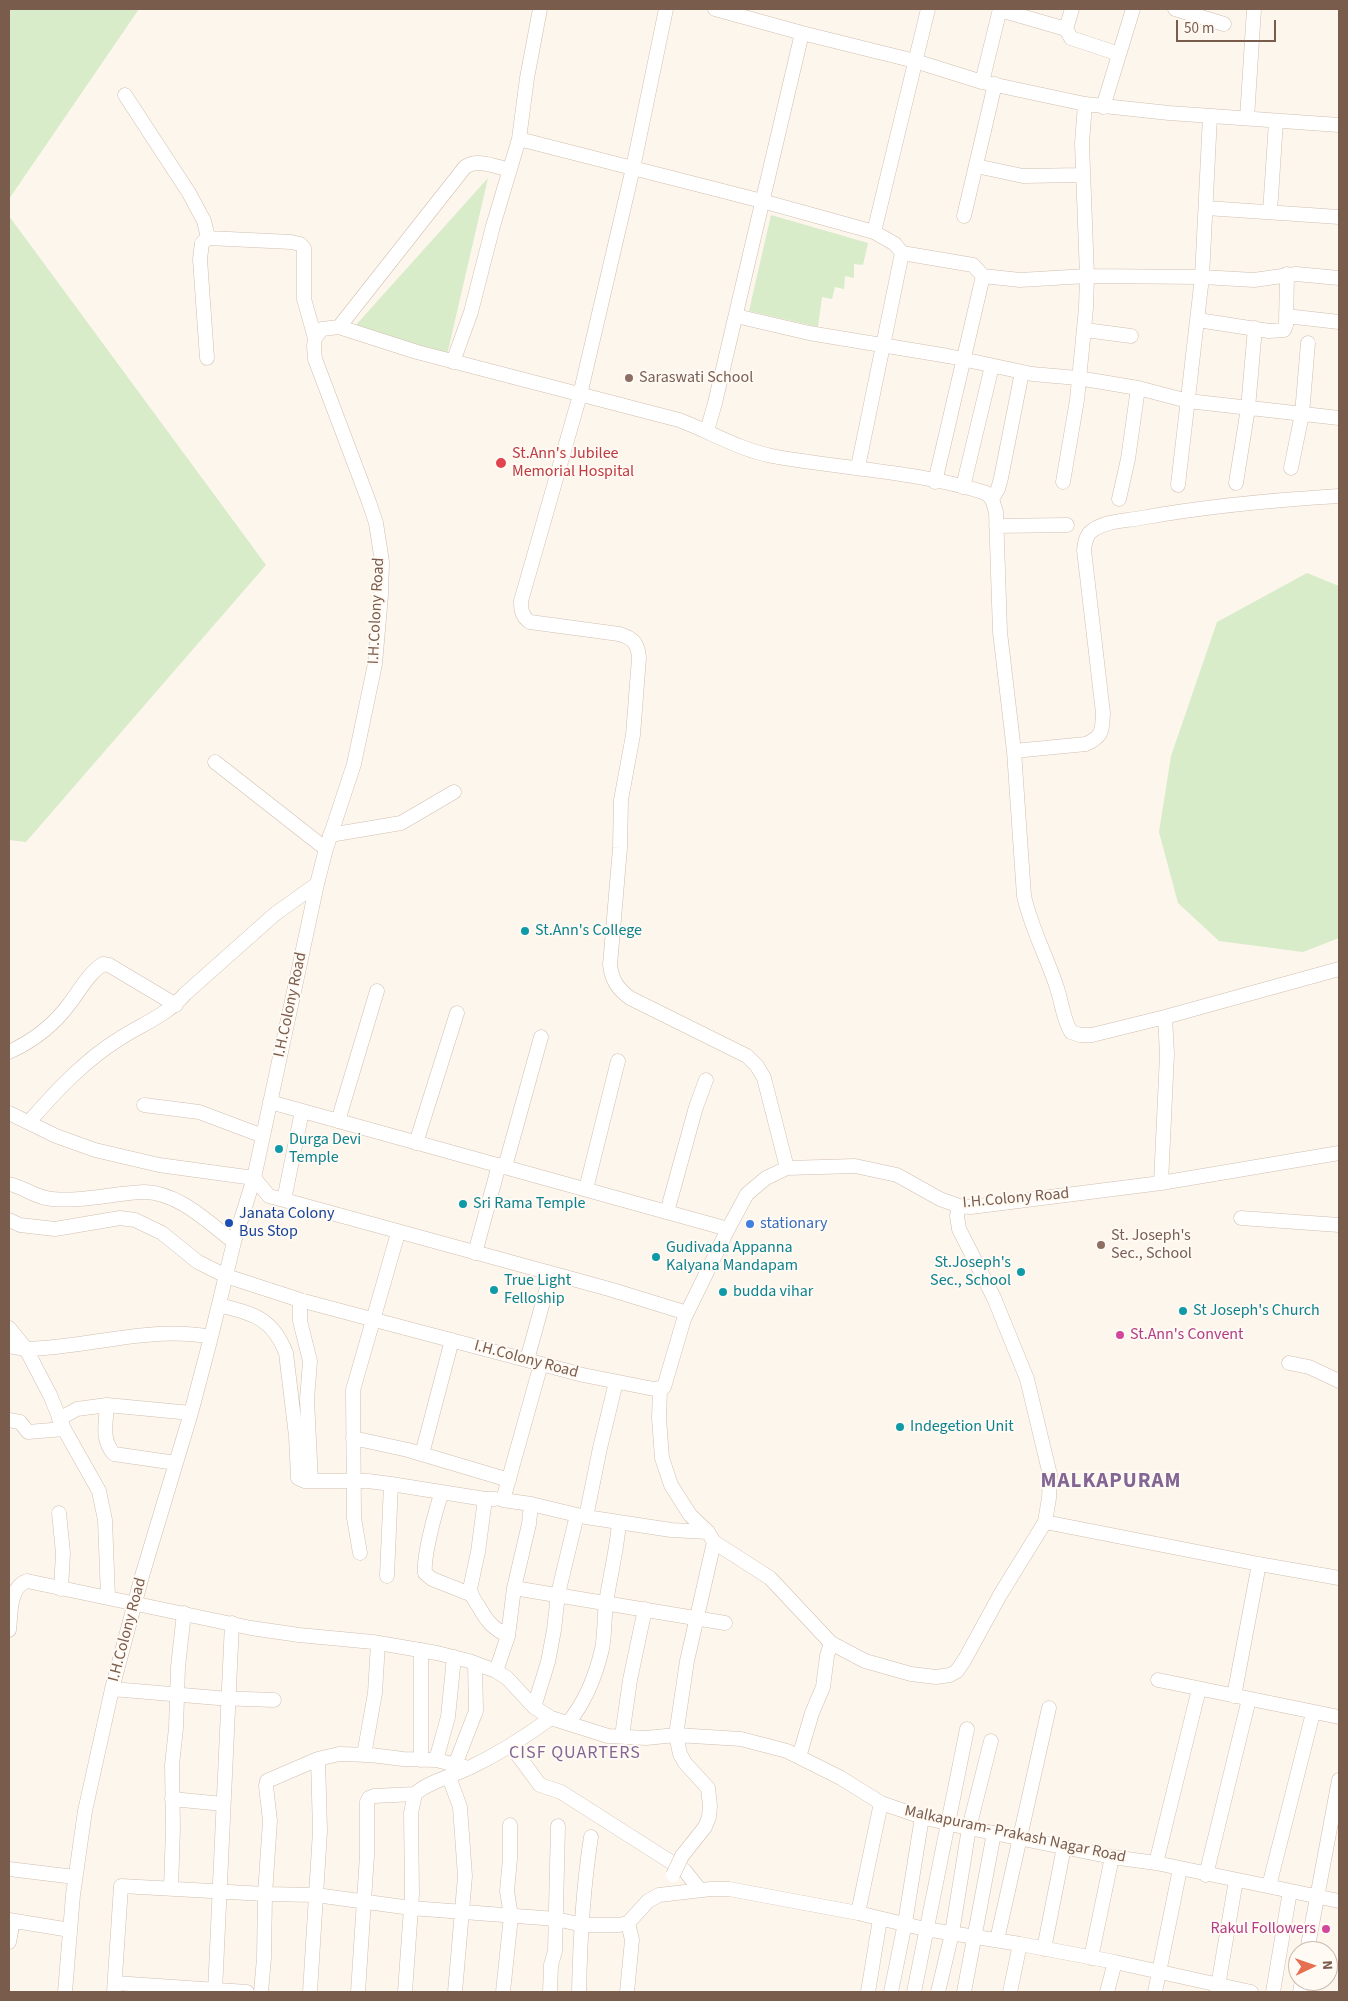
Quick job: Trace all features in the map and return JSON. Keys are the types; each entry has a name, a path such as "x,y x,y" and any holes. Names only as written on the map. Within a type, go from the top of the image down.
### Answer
{"street":[{"path":"453,362 471,312 493,226 519,139 527,78 540,9"},
{"path":"666,9 633,168 580,395 521,601 521,610 525,618 530,622 619,634 630,637 636,642 638,648 633,735 620,814 620,848 610,965 611,975 615,984 630,998 738,1051 747,1056 757,1066 764,1078 787,1168"},
{"path":"715,9 915,61 989,83 1084,104 1210,116 1339,125"},
{"path":"874,232 928,9"},
{"path":"1072,9 1066,29 1067,34 1071,38 1119,54"},
{"path":"1103,107 1133,9"},
{"path":"1175,9 1224,24"},
{"path":"1248,118 1254,9"},
{"path":"964,216 976,166 1000,10 1066,29"},
{"path":"707,431 736,316 802,33"},
{"path":"125,95 189,193 204,221 208,238 202,243 200,259 207,358"},
{"path":"1063,482 1077,400 1078,378 1085,330 1087,276 1082,175 1084,104"},
{"path":"1178,484 1202,277 1210,116"},
{"path":"1270,212 1276,120"},
{"path":"519,139 762,201 874,232 895,244 902,253 973,265 983,276 1020,280 1087,276 1202,277 1254,280 1287,274 1339,278"},
{"path":"339,327 465,167 471,163 478,162 510,170"},
{"path":"976,166 1023,176 1082,175"},
{"path":"1206,208 1339,218"},
{"name":"I.H.Colony Road","path":"66,1992 75,1877 84,1811 112,1689 191,1413 212,1337 234,1242 254,1178 317,884 330,835 354,764 375,664 382,595 382,562 376,523 315,359 315,338 304,299 304,248 300,244 291,242 208,238"},
{"path":"858,467 902,253"},
{"path":"1198,320 1278,331 1284,330 1287,274"},
{"path":"935,482 983,276"},
{"path":"736,316 809,333 1022,372 1078,378 1138,388 1188,402 1339,418"},
{"path":"1286,316 1339,322"},
{"path":"315,338 322,329 339,327 416,352 679,420 707,431 740,448 858,467 986,493 992,499 996,512 999,623 1014,751 1024,896 1028,912 1057,988 1066,1024 1071,1032 1080,1035 1092,1035 1339,970"},
{"path":"1236,483 1248,408 1255,328"},
{"path":"1085,330 1131,336"},
{"path":"1292,468 1302,414 1308,343"},
{"path":"963,487 992,366"},
{"path":"992,499 1002,478 1022,372"},
{"path":"1119,499 1128,459 1138,388"},
{"path":"1014,751 1086,744 1097,740 1102,731 1103,713 1084,550 1085,541 1090,531 1103,524 1182,511 1260,501 1339,496"},
{"path":"996,526 1067,525"},
{"path":"215,762 326,849"},
{"path":"330,835 401,823 454,792"},
{"path":"29,1122 48,1099 89,1062 118,1039 160,1017 176,1005 192,988 275,914 317,884"},
{"path":"9,1052 35,1038 48,1028 68,1006 96,968 103,964 109,964 176,1005"},
{"path":"338,1121 376,991"},
{"path":"416,1143 457,1013"},
{"path":"1162,1183 1167,1054 1165,1017"},
{"path":"475,1253 541,1037"},
{"path":"586,1189 618,1061"},
{"path":"667,1212 696,1107 706,1080"},
{"path":"270,1102 728,1229"},
{"path":"144,1105 199,1112 263,1136"},
{"path":"284,1200 302,1111"},
{"path":"9,1113 56,1136 95,1150 159,1165 254,1178 269,1196 398,1233 609,1289 687,1313"},
{"name":"I.H.Colony Road","path":"226,1276 300,1300 534,1362 616,1382 660,1389 666,1383 687,1313 747,1194 766,1178 787,1168 842,1166 882,1170 898,1174 940,1199 959,1206 988,1205 1162,1183 1339,1153"},
{"path":"9,1184 34,1195 51,1199 74,1199 146,1192 159,1194 170,1198 196,1214 234,1242"},
{"path":"660,1389 659,1433 666,1472 671,1485 690,1515 711,1537 770,1578 831,1643 865,1662 902,1672 936,1677 950,1675 957,1671 1000,1595 1045,1522 1050,1475 1027,1379 994,1298 959,1229 957,1216 959,1206"},
{"path":"9,1220 20,1225 55,1230 120,1218 135,1220 162,1233 198,1262 226,1276"},
{"path":"1240,1218 1339,1225"},
{"path":"360,1553 354,1518 355,1480 352,1402 355,1381 398,1233"},
{"path":"503,1500 534,1362 551,1273"},
{"path":"300,1300 300,1321 310,1361 307,1400 312,1481"},
{"path":"219,1305 258,1317 272,1327 283,1344 288,1362 296,1436 298,1478 301,1480 355,1480 391,1484 485,1499 531,1504 581,1516 711,1537"},
{"path":"9,1328 26,1348 50,1395 62,1424 95,1482 105,1520 108,1597"},
{"path":"9,1346 26,1348 73,1346 151,1334 189,1333 212,1337"},
{"path":"422,1454 452,1340"},
{"path":"1288,1362 1309,1367 1339,1381"},
{"path":"534,1707 548,1662 558,1594 600,1448 616,1382"},
{"path":"9,1420 20,1422 28,1432 62,1424 77,1409 107,1405 191,1413"},
{"path":"107,1405 105,1437 110,1450 114,1454 176,1463"},
{"path":"354,1438 422,1454 509,1480"},
{"path":"387,1576 391,1484"},
{"path":"442,1492 432,1528 424,1566 425,1572 432,1579 470,1594"},
{"path":"485,1499 478,1552 470,1584 470,1594 491,1626 508,1636"},
{"path":"496,1672 508,1636 514,1588 529,1524 531,1504"},
{"path":"58,1513 63,1553 61,1589"},
{"path":"568,1723 577,1712 590,1687 602,1648 606,1602 620,1522"},
{"path":"1045,1522 1339,1578"},
{"path":"670,1894 673,1875 682,1856 705,1827 709,1817 710,1796 708,1788 680,1754 676,1735 687,1661 711,1537"},
{"path":"1234,1696 1259,1564"},
{"name":"Malkapuram- Prakash Nagar Road","path":"9,1630 16,1589 20,1583 27,1581 206,1619 298,1635 378,1643 422,1650 475,1663 496,1672 507,1678 534,1707 551,1718 608,1736 646,1738 676,1735 741,1739 787,1751 841,1778 881,1803 922,1817 1112,1857 1156,1863 1206,1875 1339,1901"},
{"path":"514,1588 725,1623"},
{"path":"622,1736 630,1680 644,1609"},
{"path":"171,1888 173,1828 172,1765 178,1693 178,1667 184,1613"},
{"path":"216,1991 232,1623"},
{"path":"364,1755 375,1693 378,1643"},
{"path":"798,1757 812,1713 823,1687 827,1656 831,1643"},
{"path":"421,1760 422,1650"},
{"path":"436,1760 448,1717 454,1657"},
{"path":"455,1765 476,1711 475,1663"},
{"path":"1158,1680 1339,1717"},
{"path":"112,1689 274,1700"},
{"path":"1156,1863 1199,1689"},
{"path":"1206,1875 1249,1700"},
{"path":"997,1940 1049,1708"},
{"path":"1269,1886 1313,1713"},
{"path":"358,1992 364,1901 366,1813 369,1798 374,1796 415,1794 426,1786 448,1778 512,1746 551,1718"},
{"path":"914,1992 967,1729"},
{"path":"938,1992 952,1933 969,1828 991,1741"},
{"path":"512,1746 540,1785 561,1792 685,1871 705,1890"},
{"path":"260,1992 264,1958 265,1894 270,1820 267,1781 318,1759 339,1754 436,1760 469,1768"},
{"path":"310,1992 320,1831 318,1759"},
{"path":"448,1778 460,1807 465,1876 455,1992"},
{"path":"1309,1941 1339,1780"},
{"path":"405,1992 411,1908 411,1813 415,1794"},
{"path":"172,1799 223,1804"},
{"path":"858,1913 881,1803"},
{"path":"891,1992 905,1923 922,1817"},
{"path":"503,1992 511,1916 507,1891 510,1859 510,1825"},
{"path":"550,1992 556,1920 558,1826"},
{"path":"964,1992 994,1833"},
{"path":"579,1992 587,1861 591,1837"},
{"path":"1044,1949 1064,1847"},
{"path":"1091,1958 1112,1857"},
{"path":"9,1869 75,1877"},
{"path":"1155,1992 1180,1869"},
{"path":"1217,1989 1236,1880"},
{"path":"247,1992 114,1987 121,1886 316,1895 411,1908 556,1920 583,1925 619,1926 628,1923 653,1897 705,1890 729,1889 858,1913 927,1929 1115,1962 1217,1989 1251,1992"},
{"path":"1273,1992 1290,1891"},
{"path":"868,1992 880,1919"},
{"path":"9,1942 11,1920 70,1930"},
{"path":"627,1992 632,1940 628,1923"},
{"path":"1010,1992 1020,1944"},
{"path":"1107,1992 1115,1962"}],"green space":[{"path":"9,9 139,9 9,199"},
{"path":"488,178 447,355 355,326"},
{"path":"771,215 868,243 863,265 854,264 854,278 845,276 844,289 835,287 832,299 822,297 818,327 749,311"},
{"path":"9,216 266,565 26,842 9,840"},
{"path":"1307,573 1339,586 1339,938 1303,952 1219,941 1178,903 1159,832 1171,756 1217,622"}],"place":[{"name":"Saraswati School","path":"629,378"},
{"name":"St.Ann's Jubilee Memorial Hospital","path":"501,463"},
{"name":"St.Ann's College","path":"525,931"},
{"name":"Durga Devi Temple","path":"279,1149"},
{"name":"Sri Rama Temple","path":"463,1204"},
{"name":"Janata Colony Bus Stop","path":"229,1223"},
{"name":"stationary","path":"750,1224"},
{"name":"St. Joseph's Sec., School","path":"1101,1245"},
{"name":"Gudivada Appanna Kalyana Mandapam","path":"656,1257"},
{"name":"St.Joseph's Sec., School","path":"1021,1272"},
{"name":"True Light Felloship","path":"494,1290"},
{"name":"budda vihar","path":"723,1292"},
{"name":"St Joseph's Church","path":"1183,1311"},
{"name":"St.Ann's Convent","path":"1120,1335"},
{"name":"Indegetion Unit","path":"900,1427"},
{"name":"Rakul Followers","path":"1326,1929"}],"district":[{"name":"MALKAPURAM","path":"1111,1482"},
{"name":"CISF QUARTERS","path":"575,1754"}]}
